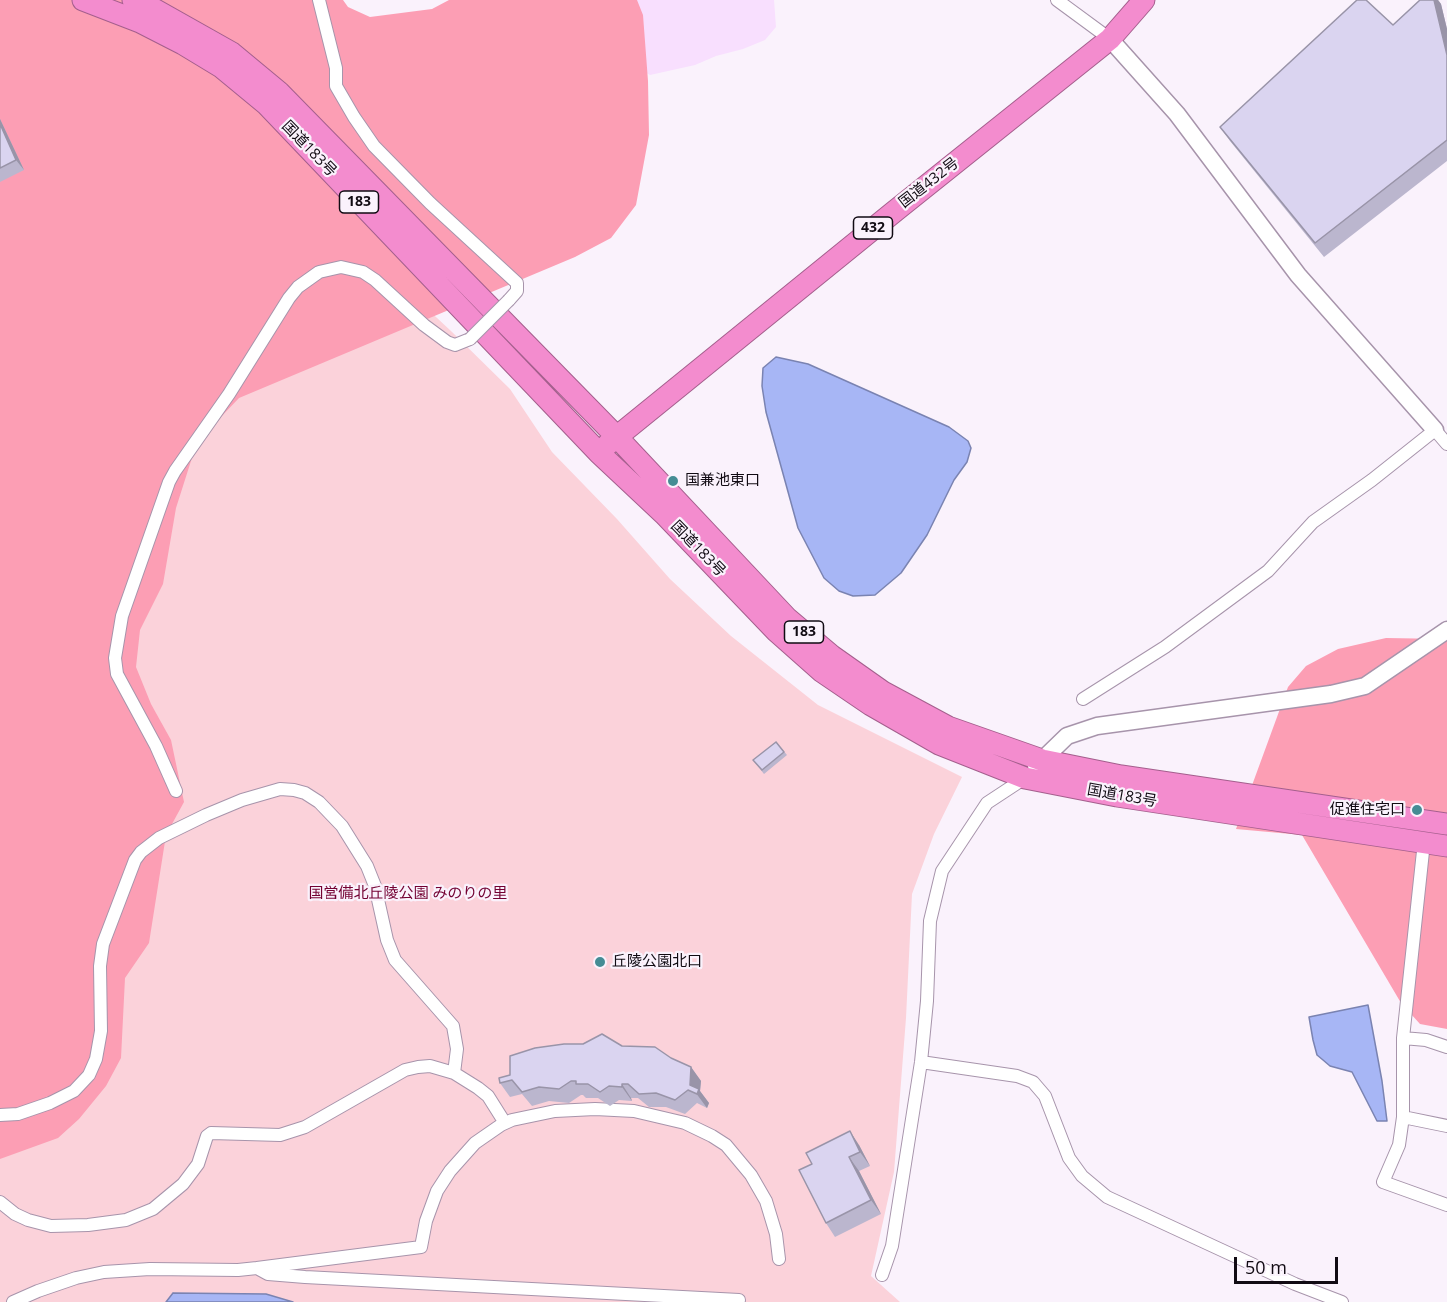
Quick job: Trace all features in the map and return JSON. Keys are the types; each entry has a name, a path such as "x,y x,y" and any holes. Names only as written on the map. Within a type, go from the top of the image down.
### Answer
{"highway":[{"name":"国道183号","path":"83,0 140,22 183,44 221,67 267,105 599,453 664,514 777,632 821,671 871,705 939,744 1025,778 1117,796 1447,846"},
{"name":"国道183号","path":"133,0 145,4 232,53 279,92 616,436 787,618 832,656 883,692 948,727 1041,760 1120,776 1447,824"},
{"name":"国道432号","path":"599,453 616,436 1110,39 1144,0"}],"street":[{"path":"176,791 156,746 117,674 115,658 122,616 169,482 290,298 303,282 319,272 341,267 363,272 424,325 447,342 455,345 470,339 517,291 517,283 430,203 374,146 354,117 336,86 336,68 319,0"},
{"path":"1058,0 1110,39 1177,114 1298,274 1447,444"},
{"path":"1083,699 1165,647 1268,571 1313,522 1372,480 1435,430"},
{"path":"882,1275 892,1246 921,1062 927,1001 930,921 942,872 987,803 1025,778 1067,736 1096,726 1331,694 1365,686 1447,630"},
{"path":"0,1115 18,1114 50,1103 74,1091 89,1075 96,1059 100,1039 100,966 103,944 135,860 141,852 159,838 206,815 242,800 280,789 305,793 319,802 342,826 367,866 375,886 387,940 395,960 453,1026 457,1049 454,1073"},
{"path":"1424,842 1403,1038 1403,1117 1399,1145 1383,1182 1447,1205"},
{"path":"1403,1038 1426,1040 1447,1047"},
{"path":"921,1062 1017,1076 1033,1082 1045,1096 1069,1158 1082,1176 1107,1197 1294,1284 1342,1302"},
{"path":"0,1202 15,1214 51,1226 88,1225 126,1220 153,1209 183,1184 198,1164 207,1136 211,1133 280,1135 305,1127 405,1070 418,1066 430,1066 454,1073 478,1088 488,1096 505,1123"},
{"path":"13,1302 66,1281 104,1272 150,1269 238,1270 421,1247 430,1206 437,1191 450,1171 475,1143 505,1123 534,1114 595,1109 634,1111 685,1123 726,1145 759,1186 766,1201 774,1226 779,1259"},
{"path":"1403,1117 1447,1126"},
{"path":"257,1268 268,1274 305,1277 739,1300"}],"shaded area":[{"path":"0,0 343,0 348,7 370,17 432,9 449,0 637,0 643,15 649,135 636,205 611,238 575,257 239,398 197,442 176,508 163,584 140,630 136,667 151,704 171,740 184,802 166,835 149,943 125,978 121,1058 106,1086 79,1119 58,1138 0,1159"},
{"path":"617,0 774,0 776,27 765,40 743,49 716,56 695,65 650,75 639,69"},
{"path":"1386,638 1447,639 1447,1029 1420,1024 1401,1003 1302,835 1236,829 1288,687 1306,666 1338,649"}],"green space":[{"name":"国営備北丘陵公園 みのりの里","path":"321,210 510,389 552,452 617,519 670,579 731,636 818,705 962,777 934,834 912,894 906,1018 894,1172 871,1276 900,1302 0,1302 0,229"}],"water":[{"path":"776,357 808,364 949,427 968,441 971,448 967,462 954,480 927,535 901,573 875,595 853,596 839,591 824,578 798,528 766,412 762,386 763,368"},
{"path":"1368,1005 1387,1121 1377,1121 1352,1072 1330,1066 1317,1055 1309,1017"},
{"path":"173,1293 266,1294 293,1302 166,1302"}],"building":[{"path":"1357,0 1366,0 1393,25 1420,0 1434,0 1447,55 1447,140 1315,243 1220,127"},
{"path":"0,124 16,160 0,168"},
{"path":"776,742 784,752 762,770 753,760"},
{"path":"602,1034 622,1046 655,1047 671,1058 691,1067 690,1085 699,1089 697,1094 688,1090 675,1100 656,1093 639,1094 628,1084 622,1084 622,1087 609,1086 600,1092 588,1084 576,1084 576,1081 571,1081 559,1089 539,1087 522,1092 512,1080 500,1083 499,1078 510,1075 510,1056 535,1048 583,1044"},
{"path":"850,1131 860,1152 849,1157 871,1200 826,1223 799,1170 812,1164 806,1153"}],"place":[{"name":"国兼池東口","path":"673,481"},
{"name":"促進住宅口","path":"1417,810"},
{"name":"丘陵公園北口","path":"600,962"}]}
